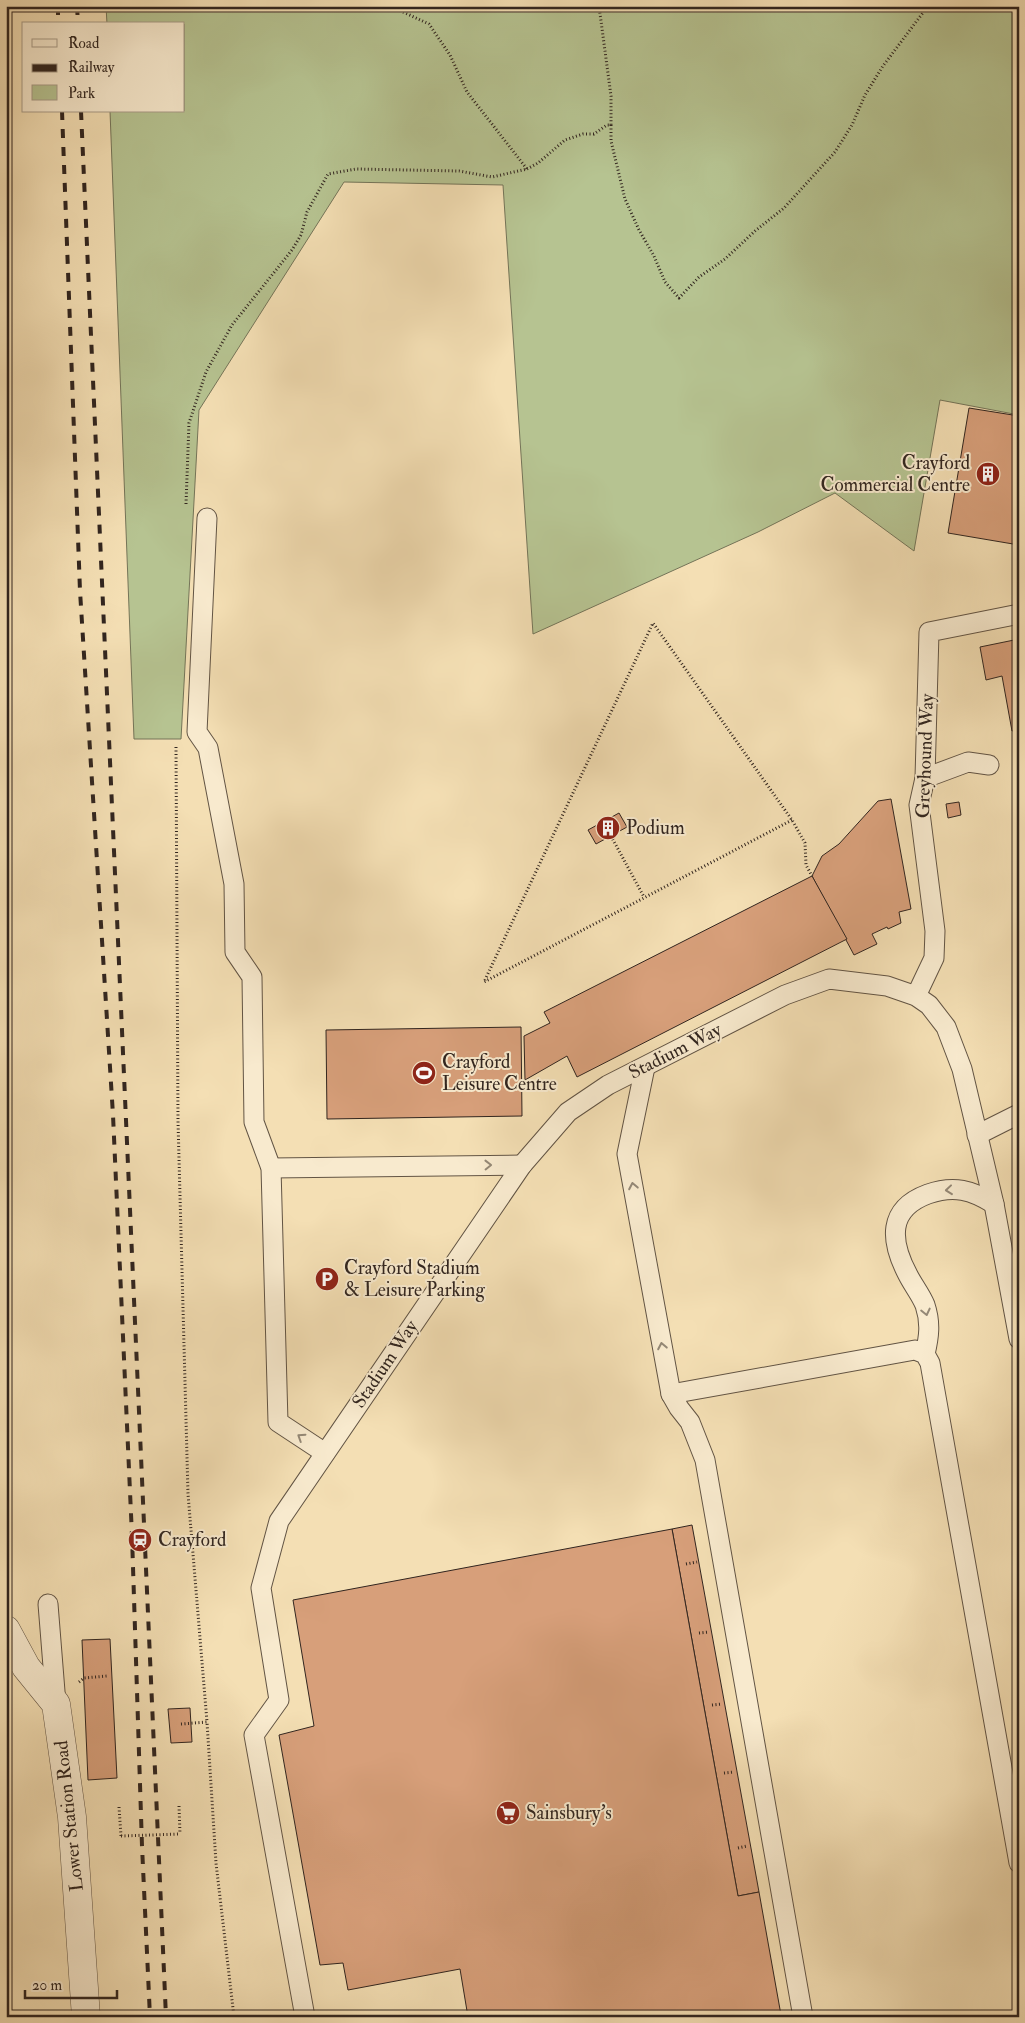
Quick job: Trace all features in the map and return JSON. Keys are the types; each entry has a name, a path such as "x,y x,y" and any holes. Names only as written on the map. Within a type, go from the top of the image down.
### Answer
{"street":[{"path":"6,1630 26,1667 56,1704"},
{"name":"Lower Station Road","path":"56,1704 72,1817 86,2017"}],"lane":[{"path":"207,518 197,732 208,748 234,884 235,952 252,977 254,1122 271,1168 278,1422 325,1453"},
{"name":"Greyhound Way","path":"916,996 934,958 935,932 919,806 924,778 929,632 1019,614"},
{"path":"924,778 968,762 989,765"},
{"name":"Stadium Way","path":"305,2017 254,1735 280,1700 261,1588 279,1521 522,1165 568,1112 608,1085 785,995 829,979 887,986 916,996 929,1005 946,1028 962,1069 994,1204 1019,1339"},
{"path":"645,1067 627,1154 671,1394 690,1422 705,1460 803,2017"},
{"path":"977,1135 1019,1114"},
{"path":"271,1168 522,1165"},
{"path":"924,1354 930,1332 925,1306 906,1272 896,1243 894,1229 900,1213 914,1200 931,1193 946,1190 961,1189 977,1193 994,1204"},
{"path":"671,1394 915,1350 924,1354 930,1363 1019,1863"},
{"path":"48,1604 56,1704"}],"path":[{"path":"390,6 430,24 450,55 467,92 527,169"},
{"path":"599,6 611,96 611,141 625,199 665,282 679,298 698,277 725,258 784,208 835,152 852,125 865,95 883,66 928,6"},
{"path":"6,33 6,60"},
{"path":"186,509 189,422 206,372 232,325 292,250 301,235 307,212 328,174 356,169 458,170 492,176 527,169 549,155 565,140 583,134 594,134 607,125 611,126"},
{"path":"792,820 484,982 653,624 792,820 805,843 806,865 812,876"},
{"path":"176,746 178,1121 188,1494 207,1722 216,1863 234,2017"},
{"path":"610,836 644,897"},
{"path":"181,1724 207,1722"},
{"path":"120,1807 121,1836 180,1834 179,1806"}],"green space":[{"path":"106,6 1019,6 1019,415 940,400 914,551 835,493 758,532 533,634 503,185 344,182 199,410 181,739 134,739 110,112 185,112 185,22 107,22"}],"building":[{"name":"Crayford Commercial Centre","path":"969,408 1019,416 1019,545 948,533"},
{"path":"1019,639 1019,729 1012,731 1002,676 986,680 980,647"},
{"path":"891,799 911,909 899,912 901,923 872,934 877,944 854,955 812,876 822,856 839,844 878,801"},
{"path":"959,802 961,815 948,818 946,804"},
{"name":"Podium","path":"619,813 627,827 596,844 588,830"},
{"path":"812,876 847,939 577,1077 567,1056 525,1080 524,1036 550,1023 544,1012"},
{"name":"Crayford Leisure Centre","path":"521,1027 522,1116 327,1119 326,1030"},
{"path":"692,1525 759,1892 738,1896 672,1529"},
{"name":"Sainsbury's","path":"672,1529 738,1896 759,1892 781,2015 771,2017 468,2017 460,1969 348,1990 343,1963 320,1965 279,1735 314,1726 293,1600"},
{"path":"110,1639 117,1778 88,1780 82,1640"},
{"path":"190,1708 192,1742 171,1743 168,1709"}],"railway":[{"path":"58,6 58,22"},
{"path":"77,6 78,22"},
{"path":"62,112 80,591 113,1115 132,1536 142,1846 150,2017"},
{"path":"81,112 166,2017"}],"place":[{"name":"Crayford Commercial Centre","path":"988,474"},
{"name":"Podium","path":"608,828"},
{"name":"Crayford Leisure Centre","path":"424,1073"},
{"name":"Crayford Stadium & Leisure Parking","path":"327,1279"},
{"name":"Crayford","path":"140,1540"},
{"name":"Sainsbury's","path":"508,1813"}]}
